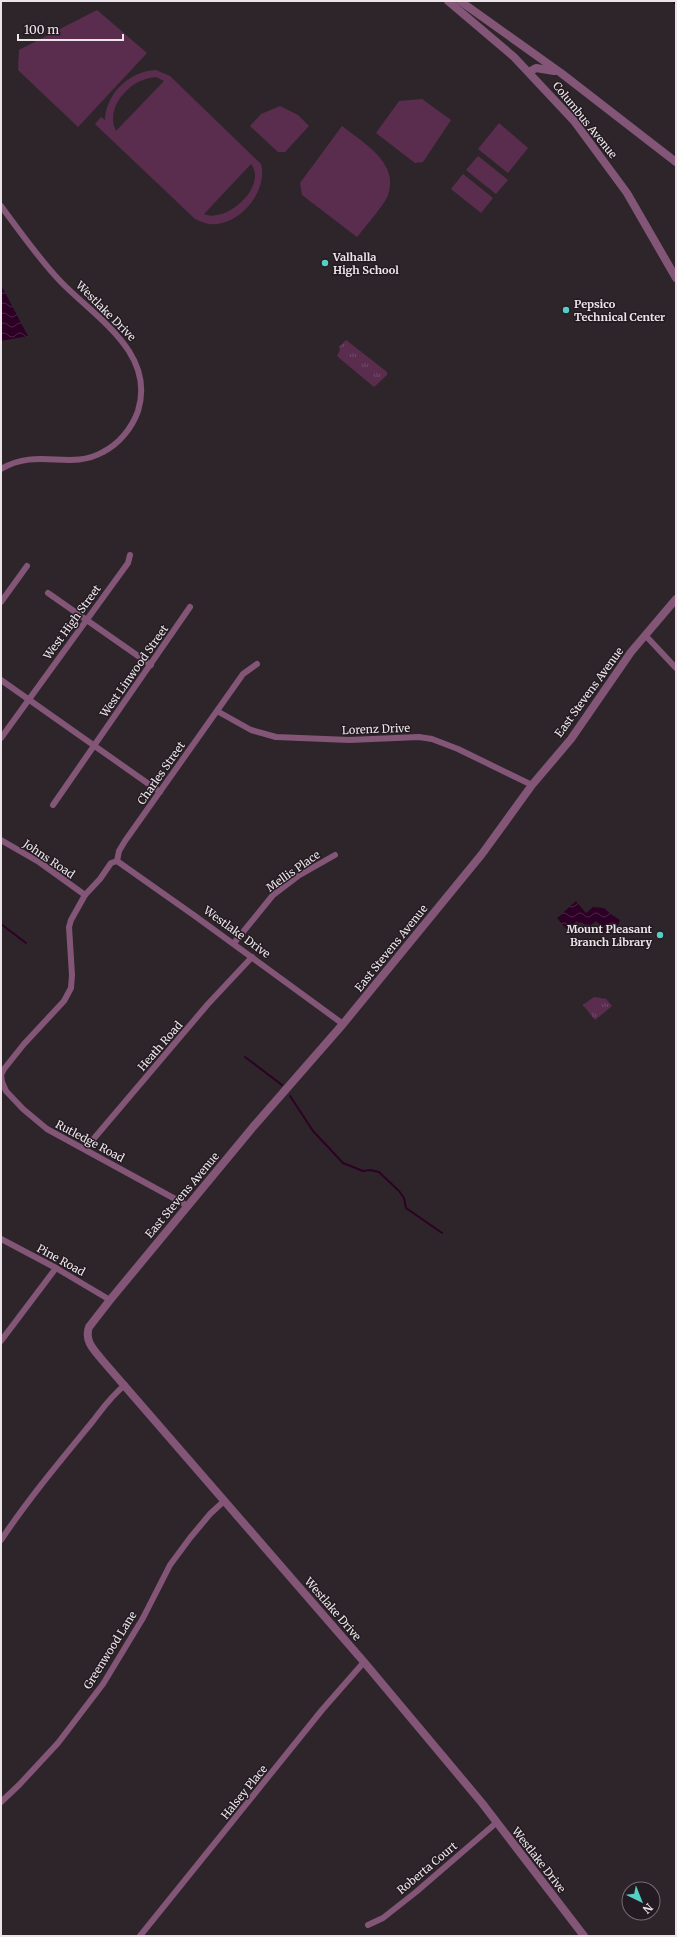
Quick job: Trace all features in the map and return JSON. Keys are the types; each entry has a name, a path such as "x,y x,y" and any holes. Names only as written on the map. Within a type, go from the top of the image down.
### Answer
{"street":[{"name":"Columbus Avenue","path":"448,1 529,72 574,121 601,156 634,204 676,277"},
{"name":"Columbus Avenue","path":"460,1 561,73 676,162"},
{"path":"529,72 536,68 561,73"},
{"name":"Westlake Drive","path":"1,206 52,273 111,329 128,348 137,365 141,393 137,415 132,425 118,442 101,453 81,459 29,458 10,464 1,469"},
{"name":"West High Street","path":"1,738 128,563 130,555"},
{"path":"1,602 27,566"},
{"path":"48,592 151,665"},
{"name":"East Stevens Avenue","path":"110,1300 252,1128 343,1024 482,854 532,785 571,739 616,672 676,599"},
{"name":"West Linwood Street","path":"53,805 190,607"},
{"path":"645,635 676,668"},
{"name":"Charles Street","path":"1,1075 24,1044 64,1001 71,988 72,976 69,928 76,910 85,895 100,879 111,862 117,861 119,851 125,841 243,674 257,664"},
{"path":"1,680 160,792"},
{"name":"Lorenz Drive","path":"217,711 251,730 276,737 349,740 418,737 432,739 458,749 532,785"},
{"name":"Johns Road","path":"1,840 39,862 85,895"},
{"name":"Mellis Place","path":"234,943 273,895 298,876 335,854"},
{"name":"Westlake Drive","path":"117,861 234,943 343,1024"},
{"name":"Heath Road","path":"85,1149 208,1004 252,957"},
{"name":"Rutledge Road","path":"1,1075 6,1091 31,1117 47,1129 188,1206"},
{"name":"Pine Road","path":"1,1240 56,1268 110,1300"},
{"path":"1,1341 56,1268"},
{"name":"Westlake Drive","path":"110,1300 89,1327 87,1337 90,1345 364,1662 496,1823 584,1936"},
{"path":"1,1540 63,1455 93,1421 112,1395 125,1386"},
{"name":"Greenwood Lane","path":"1,1802 58,1743 103,1684 143,1618 170,1565 210,1514 224,1501"},
{"name":"Halsey Place","path":"140,1936 322,1710 364,1662"},
{"name":"Roberta Court","path":"368,1925 383,1918 416,1892 496,1823"}],"green space":[{"path":"97,10 147,53 78,127 18,70 19,50"},
{"path":"156,70 170,76 261,164 261,184 257,194 244,211 235,217 226,222 216,224 205,223 195,219 95,124 101,117 105,120 106,110 110,101 121,85 137,74","holes":["156,77 164,81 116,131 113,122 114,113 122,95 138,82","251,164 255,173 254,182 250,192 242,201 223,214 213,216 204,214"]},
{"path":"422,99 451,120 423,162 415,163 376,133 399,101"},
{"path":"280,106 298,115 309,126 285,152 278,152 250,126 261,114"},
{"path":"499,123 528,148 508,173 478,149"},
{"path":"342,126 369,146 377,154 389,173 390,184 386,199 357,237 302,195 300,183"},
{"path":"478,156 508,180 496,194 466,170"},
{"path":"463,174 493,198 481,213 451,189"},
{"path":"346,340 387,372 387,375 374,387 337,356 340,350 339,347"},
{"path":"594,997 606,999 612,1006 595,1020 583,1005"}],"water":[{"path":"1,285 28,336 1,341"},
{"path":"576,901 586,913 593,907 604,908 620,920 618,925 610,930 604,931 596,921 591,925 580,924 577,921 567,930 557,918"}],"waterway":[{"path":"673,1 676,4"},
{"path":"1,924 26,943"},
{"path":"245,1057 282,1085"},
{"path":"290,1096 313,1131 343,1163 363,1171 370,1170 379,1172 399,1191 404,1198 406,1208 442,1233"}],"place":[{"name":"Valhalla High School","path":"325,263"},
{"name":"Pepsico Technical Center","path":"566,310"},
{"name":"Mount Pleasant Branch Library","path":"660,935"}]}
